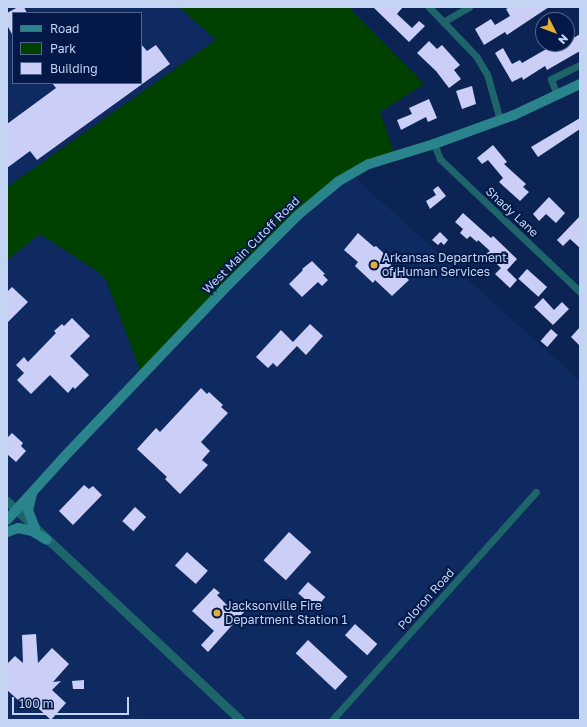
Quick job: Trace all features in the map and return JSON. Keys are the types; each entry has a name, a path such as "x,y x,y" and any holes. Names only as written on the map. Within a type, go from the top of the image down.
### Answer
{"main road":[{"name":"West Main Cutoff Road","path":"7,520 224,289 314,201 339,181 369,164 434,144 500,120 580,84"},
{"path":"34,490 29,502 28,510 35,528"},
{"path":"7,532 18,528 32,531 47,540"}],"street":[{"path":"429,7 476,56 487,74 500,120"},
{"path":"443,22 469,7"},
{"path":"557,95 551,79 580,65"},
{"name":"Shady Lane","path":"434,144 440,159 580,292"},
{"name":"Poloron Road","path":"332,720 536,492"},
{"path":"7,502 240,720"}],"shaded area":[{"path":"7,7 179,7 216,40 7,187"},
{"path":"351,174 580,381 580,720 7,720 7,260 40,233 97,271 106,280 142,375 298,215"}],"green space":[{"path":"179,7 349,7 424,84 380,112 395,155 339,181 142,375 106,280 97,271 40,234 7,260 7,187 216,40"}],"building":[{"path":"18,7 24,7 26,12 12,12 12,34 7,25 7,13"},
{"path":"373,7 403,7 397,14 412,28 419,21 425,26 409,42"},
{"path":"510,7 549,7 542,12 535,12 535,16 507,35 505,32 484,45 475,29 491,19 495,25 510,16 506,9"},
{"path":"580,34 580,51 547,70 545,66 523,80 522,77 512,82 495,53 503,48 512,64 520,60 522,63 541,52 575,52 575,37"},
{"path":"429,41 437,49 442,45 460,65 454,70 461,79 449,88 436,71 417,53"},
{"path":"142,45 147,51 156,45 170,64 37,160 30,151 7,168 7,124 56,88 53,84 142,84"},
{"path":"472,86 476,104 462,109 456,91"},
{"path":"429,99 437,118 428,122 426,117 401,130 397,120 412,114 409,108"},
{"path":"580,118 580,129 538,157 531,147"},
{"path":"493,145 507,162 504,164 526,184 523,187 529,192 520,201 499,182 503,178 488,160 482,164 477,158"},
{"path":"438,186 446,196 430,209 426,201 436,195 433,190"},
{"path":"549,197 565,213 556,223 546,214 539,221 533,214"},
{"path":"463,213 491,238 493,236 517,259 507,270 517,280 510,288 495,274 501,268 486,254 490,251 478,240 477,242 470,236 467,239 460,233 463,229 455,222"},
{"path":"580,216 580,248 570,239 563,246 557,240"},
{"path":"440,232 448,240 444,245 441,242 438,245 432,240"},
{"name":"Arkansas Department of Human Services","path":"358,233 374,247 376,246 392,261 390,264 409,280 392,296 375,280 373,283 355,266 358,262 344,250"},
{"path":"312,261 325,274 323,275 328,280 322,286 318,282 302,297 289,284 303,270 302,269"},
{"path":"527,269 547,287 538,297 518,279"},
{"path":"12,287 28,302 7,323 7,292"},
{"path":"543,298 554,310 562,302 569,309 553,325 534,307"},
{"path":"72,318 90,336 70,356 89,375 75,389 73,387 68,393 50,375 31,394 17,380 24,373 16,365 24,357 28,362 56,333 54,331 62,324 64,326"},
{"path":"310,324 323,336 306,355 297,346 277,367 273,363 268,368 256,357 281,330 293,342"},
{"path":"580,327 580,346 571,337"},
{"path":"551,329 558,335 547,347 541,341"},
{"path":"201,388 207,394 209,392 223,405 221,407 228,413 201,442 210,451 202,460 208,465 180,494 165,479 167,477 137,449 156,428 160,432"},
{"path":"12,433 23,443 21,446 26,451 16,462 7,454 7,438"},
{"path":"84,485 89,489 93,486 102,495 73,525 59,511"},
{"path":"135,507 146,517 133,531 122,521"},
{"path":"289,532 311,552 286,580 264,560"},
{"path":"187,552 208,571 196,584 175,565"},
{"path":"308,582 325,597 316,608 298,593"},
{"path":"214,588 220,593 217,595 232,610 237,605 244,612 208,652 201,645 214,631 192,611"},
{"path":"355,624 377,644 367,655 345,635"},
{"path":"36,634 38,663 52,648 69,664 53,682 61,681 52,690 66,703 51,720 37,707 27,708 7,690 7,664 15,656 23,663 22,635"},
{"path":"308,640 347,677 335,690 296,653"},
{"path":"84,680 84,689 73,689 72,681"}],"place":[{"name":"Arkansas Department of Human Services","path":"374,265"},
{"name":"Jacksonville Fire Department Station 1","path":"217,613"}]}
